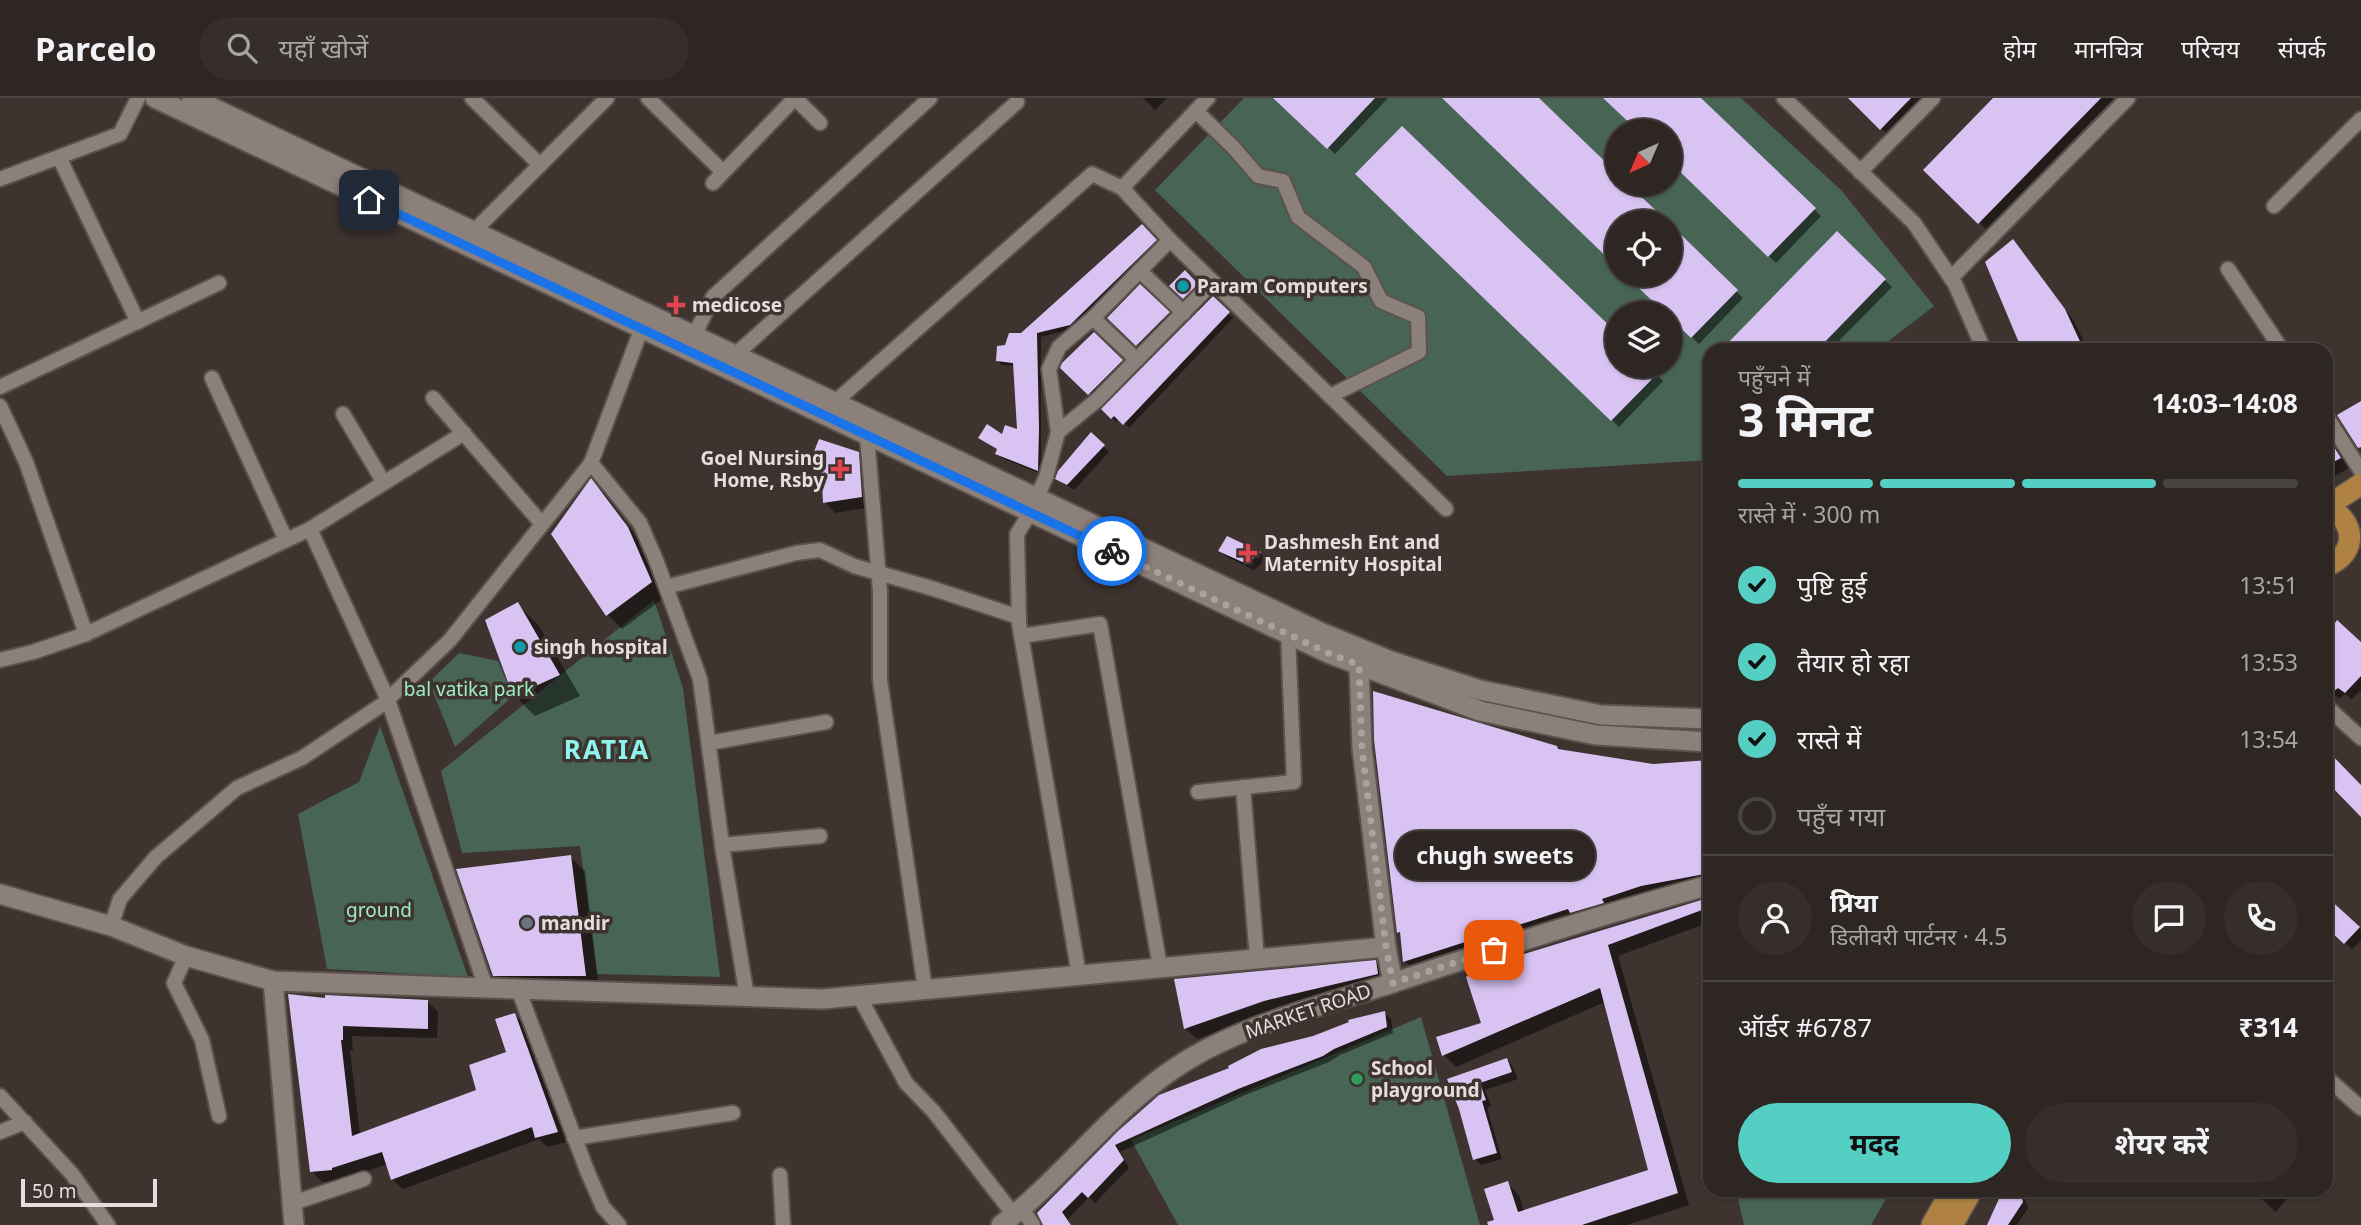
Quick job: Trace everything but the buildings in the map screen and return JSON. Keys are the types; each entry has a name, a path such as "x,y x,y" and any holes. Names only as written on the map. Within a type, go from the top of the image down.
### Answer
{"main road":[{"path":"155,98 644,321 867,436 1033,505 1308,626 1360,657 1480,711 1596,735 1703,743"},
{"path":"192,98 467,238"},
{"path":"644,321 694,336 835,402 1288,634 1480,690 1601,715 1703,719"},
{"path":"2333,502 2361,484"},
{"path":"2333,510 2345,521 2355,525 2344,554 2333,562"},
{"path":"1360,657 1362,748 1386,947 1393,983"},
{"name":"MARKET ROAD","path":"1018,1218 1130,1104 1178,1065 1248,1030 1605,913 1703,887"},
{"path":"0,894 111,926 186,956 273,981 822,999 1386,947"},
{"path":"273,981 294,1225"},
{"path":"1933,1225 1948,1197"},
{"path":"1952,1225 1968,1197"}],"street":[{"path":"0,179 120,134 138,98"},
{"path":"472,98 540,164"},
{"path":"467,238 607,98"},
{"path":"648,98 718,178 795,98 820,123"},
{"path":"694,336 713,297 930,98"},
{"path":"1122,188 1208,98"},
{"path":"1784,98 1914,223 1951,278 1980,343"},
{"path":"1860,172 1933,98"},
{"path":"1951,278 2128,98"},
{"path":"735,355 1017,102"},
{"path":"1196,111 1258,176 1283,181 1298,217 1364,267 1381,301 1418,317 1419,352 1330,396"},
{"path":"2274,206 2361,119"},
{"path":"58,157 138,322"},
{"path":"835,402 1092,174 1122,188 1170,240 1446,509"},
{"path":"1079,975 1018,617 1017,534 1046,477 1058,432 1049,369 1059,347 1093,318 1170,240"},
{"path":"2228,269 2277,343"},
{"path":"1140,271 1184,313"},
{"path":"1058,432 1097,400 1213,282"},
{"path":"0,387 219,284"},
{"path":"1093,318 1137,360"},
{"path":"111,926 120,899 156,857 237,788 302,758 388,700 450,640 591,463 644,321"},
{"path":"212,377 286,540"},
{"path":"433,398 542,524"},
{"path":"0,406 26,462 86,634"},
{"path":"343,414 384,483"},
{"path":"2333,427 2361,471"},
{"path":"0,660 33,653 86,634 310,529 464,433"},
{"path":"867,436 878,571 880,680 925,989"},
{"path":"591,463 640,523 700,678 722,845 747,997"},
{"path":"310,529 388,700 486,988"},
{"path":"666,587 796,553 820,550 854,566 878,571 1018,617"},
{"path":"1021,636 1100,624 1160,967"},
{"path":"1198,792 1294,782 1288,634"},
{"path":"2333,712 2361,738"},
{"path":"709,743 826,722"},
{"path":"1243,786 1256,959"},
{"path":"722,845 820,836"},
{"path":"186,956 174,983 202,1040 219,1116"},
{"path":"518,989 603,1207 619,1225"},
{"path":"859,996 906,1083 934,1112 1018,1218"},
{"path":"2333,1083 2361,1108"},
{"path":"0,1096 72,1174 108,1225"},
{"path":"574,1138 733,1113"},
{"path":"0,1132 25,1122"},
{"path":"780,1175 783,1225"},
{"path":"293,1203 364,1179"}],"green space":[{"path":"1244,98 1741,98 1842,191 1934,306 1886,343 1703,343 1703,460 1447,476 1155,190"},
{"path":"654,600 683,688 720,977 597,974 580,846 462,853 441,771"},
{"name":"bal vatika park","path":"459,653 498,661 513,696 455,747 429,682"},
{"name":"ground","path":"380,726 468,977 327,969 298,814 359,782"},
{"name":"School playground","path":"1421,1017 1480,1225 1178,1225 1131,1140"},
{"path":"1738,1197 1887,1197 1871,1225 1744,1225"}],"way so far":[{"path":"1112,551 1359,665 1362,748 1386,947 1393,983 1494,950"}],"place":[{"name":"Param Computers","path":"1183,286"},
{"name":"medicose","path":"676,305"},
{"name":"Goel Nursing Home, Rsby","path":"840,469"},
{"name":"Dashmesh Ent and Maternity Hospital","path":"1248,553"},
{"name":"singh hospital","path":"520,647"},
{"name":"mandir","path":"527,923"},
{"name":"chugh sweets","path":"1494,950"},
{"name":"School playground","path":"1357,1079"}],"district":[{"name":"RATIA","path":"607,750"}],"route":[{"path":"369,200 1112,551"}]}
